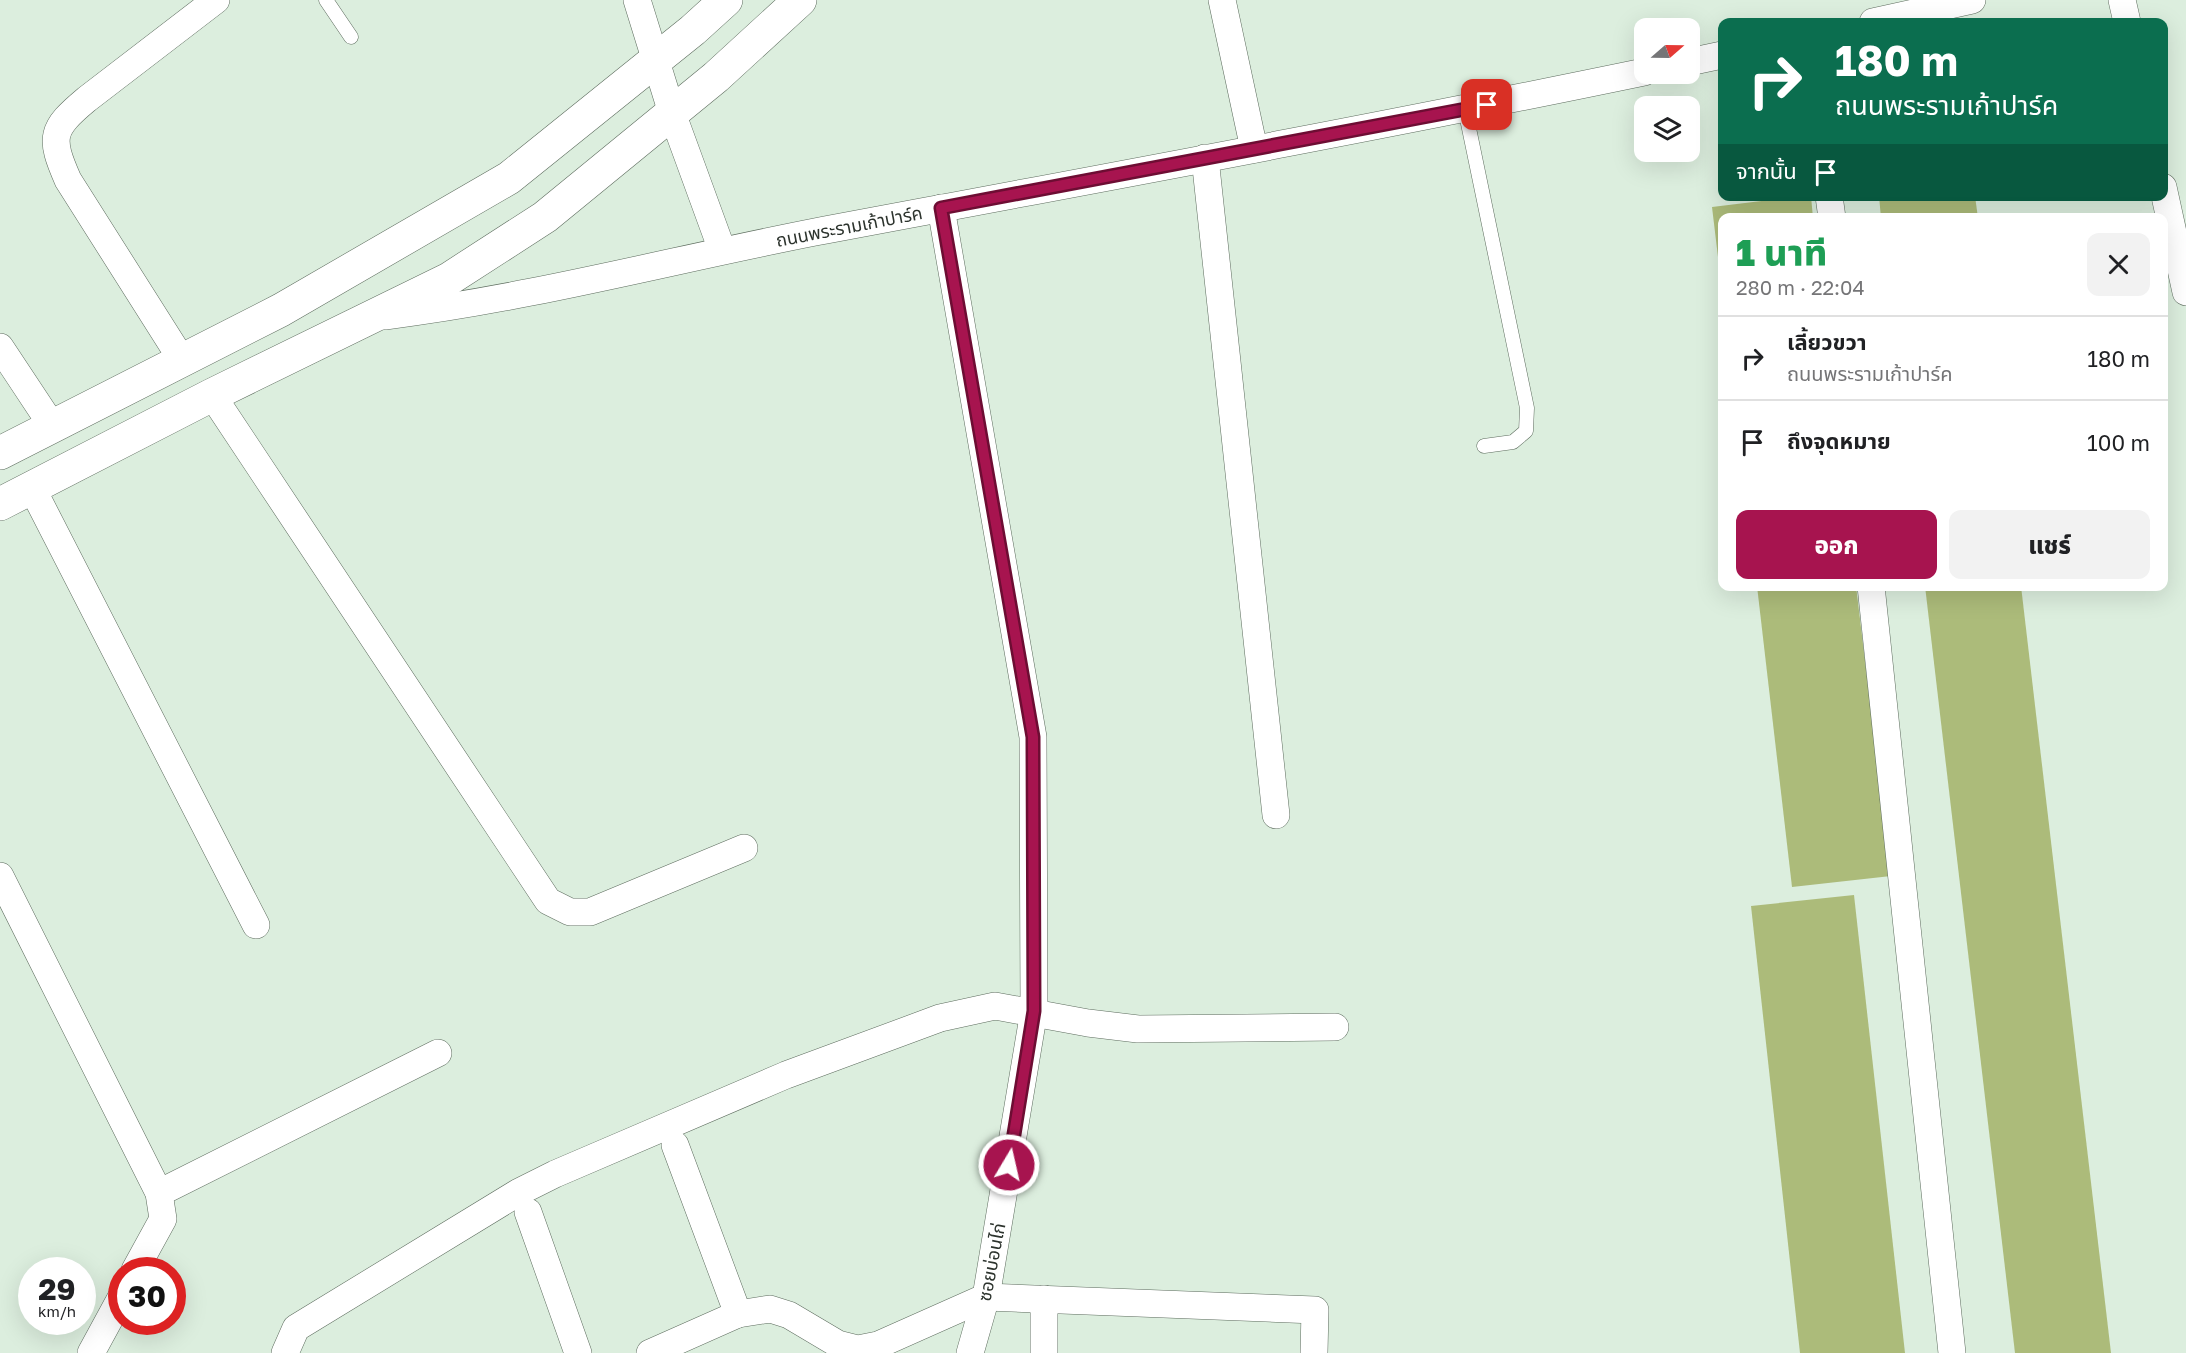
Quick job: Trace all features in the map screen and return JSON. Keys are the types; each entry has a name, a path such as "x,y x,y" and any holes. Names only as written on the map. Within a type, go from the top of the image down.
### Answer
{"main road":[{"path":"0,453 281,310 509,178 657,60 726,0"},
{"path":"0,504 212,395 449,279 545,217 672,113 800,0"}],"street":[{"path":"183,360 68,180 56,153 56,133 69,114 87,99 216,0"},
{"path":"637,0 672,113 722,250"},
{"path":"1222,0 1254,149"},
{"path":"1891,18 1972,0"},
{"path":"2122,0 2126,18"},
{"path":"1700,60 1718,56"},
{"name":"ถนนพระรามเก้าปาร์ค","path":"373,317 467,305 722,250 1465,109 1634,74"},
{"path":"1205,158 1276,815"},
{"path":"2166,201 2186,292"},
{"name":"ซอยบ่อนไก่","path":"941,208 1033,737 1034,1011 987,1297 970,1353"},
{"path":"0,347 53,426"},
{"path":"212,395 548,900 570,912 590,912 744,848"},
{"path":"32,488 256,925"},
{"path":"1872,591 1952,1353"},
{"path":"0,876 159,1193 163,1219 142,1257"},
{"path":"285,1353 296,1328 519,1192 555,1174 786,1076 940,1018 995,1006 1034,1011 1088,1023 1138,1029 1335,1027"},
{"path":"159,1193 438,1053"},
{"path":"675,1145 738,1314"},
{"path":"528,1212 578,1353"},
{"path":"650,1353 738,1314 770,1309 789,1316 838,1344 858,1349 878,1345 987,1297 1315,1310 1314,1353"},
{"path":"1044,1299 1044,1353"},
{"path":"91,1353 108,1322"}],"lane":[{"path":"326,0 351,37"},
{"path":"1465,109 1527,408 1526,431 1513,442 1484,446"}],"building":[{"path":"1762,201 1811,201 1813,213 1718,213 1718,257 1712,207"},
{"path":"1879,201 1976,201 1977,213 1881,213"},
{"path":"1758,591 1857,591 1891,876 1792,887"},
{"path":"1926,591 2022,591 2111,1353 2015,1353"},
{"path":"1854,895 1905,1353 1800,1353 1751,906"}],"route":[{"path":"1009,1165 1034,1011 1033,737 941,208 1487,105"}]}
